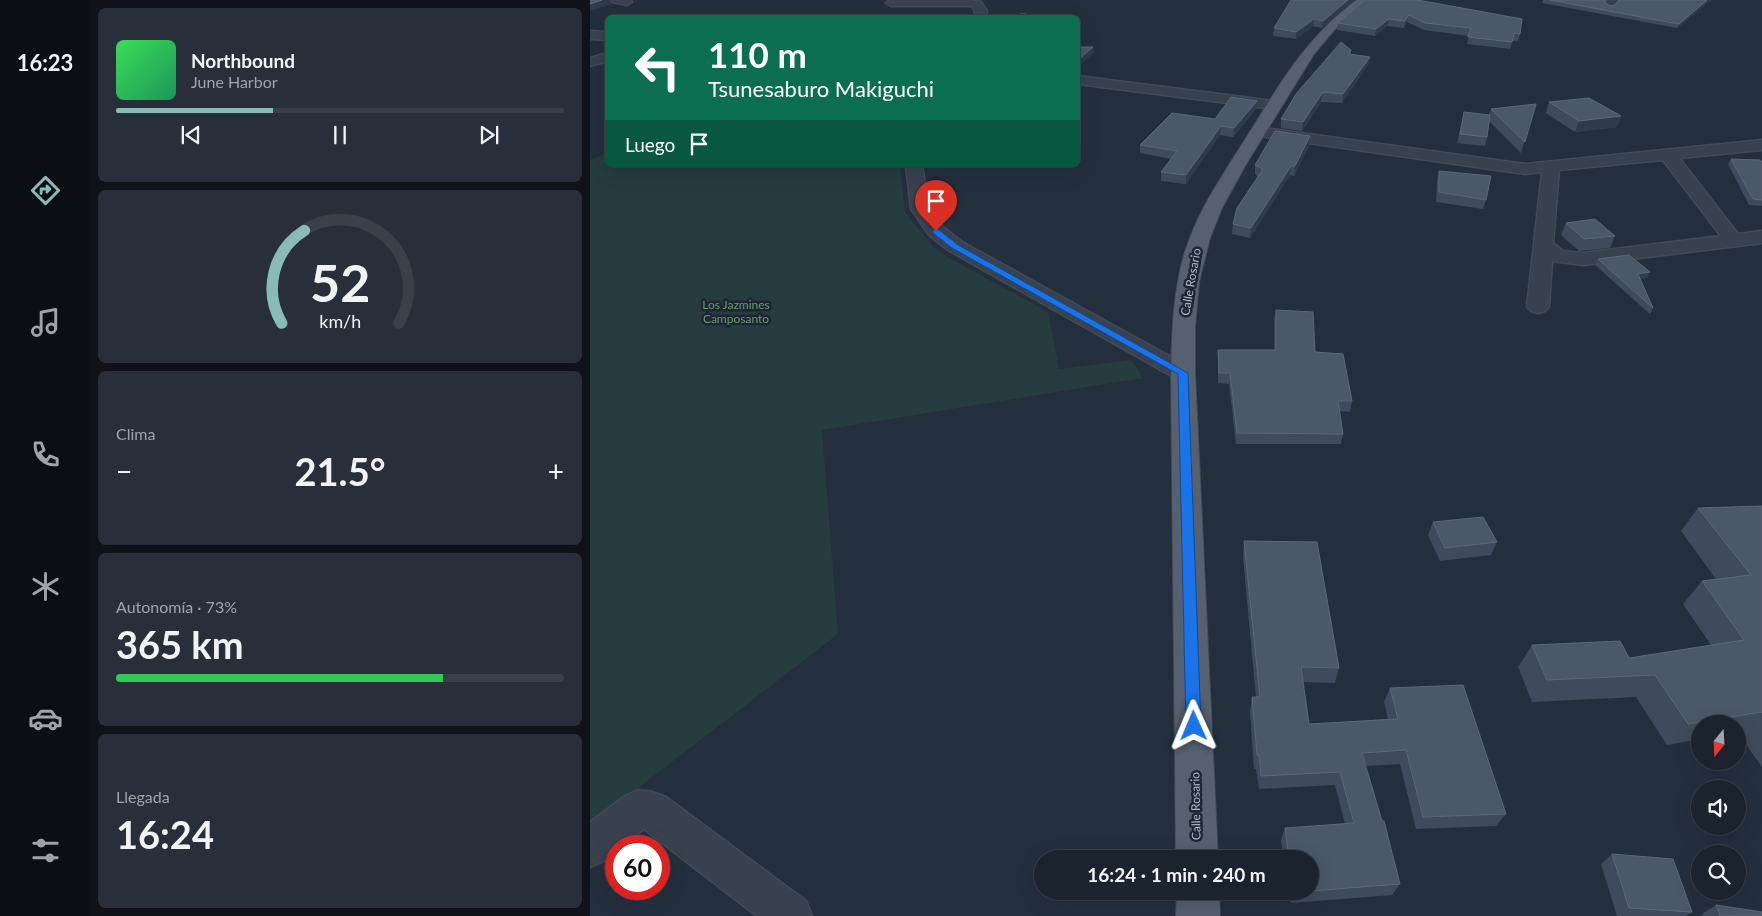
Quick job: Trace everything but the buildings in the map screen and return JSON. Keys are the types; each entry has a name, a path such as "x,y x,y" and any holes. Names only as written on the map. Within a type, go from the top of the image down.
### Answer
{"main road":[{"name":"Calle Rosario","path":"1197,850 1183,373 1185,302 1195,252 1218,196 1274,105 1316,43 1333,25 1364,0"},
{"path":"1198,900 1198,916"}],"street":[{"path":"892,15 890,2 972,3 977,4 981,11 980,15"},
{"path":"590,35 605,36"},
{"path":"590,62 605,57"},
{"path":"1080,80 1274,105"},
{"path":"1258,132 1525,169 1551,168 1762,145"},
{"path":"1668,155 1733,240"},
{"path":"914,167 920,209 936,231 955,246 1183,373"},
{"path":"1538,308 1551,168"},
{"path":"1544,245 1558,256 1583,259 1762,236"},
{"path":"590,847 638,809 652,811 791,916"}],"green space":[{"name":"Los Jazmines Camposanto","path":"605,154 605,167 900,167 905,212 933,247 949,258 1048,312 1059,369 1132,360 1143,378 822,430 838,634 590,825 590,160"}],"route":[{"path":"936,231 955,246 1183,373 1194,726"}]}
